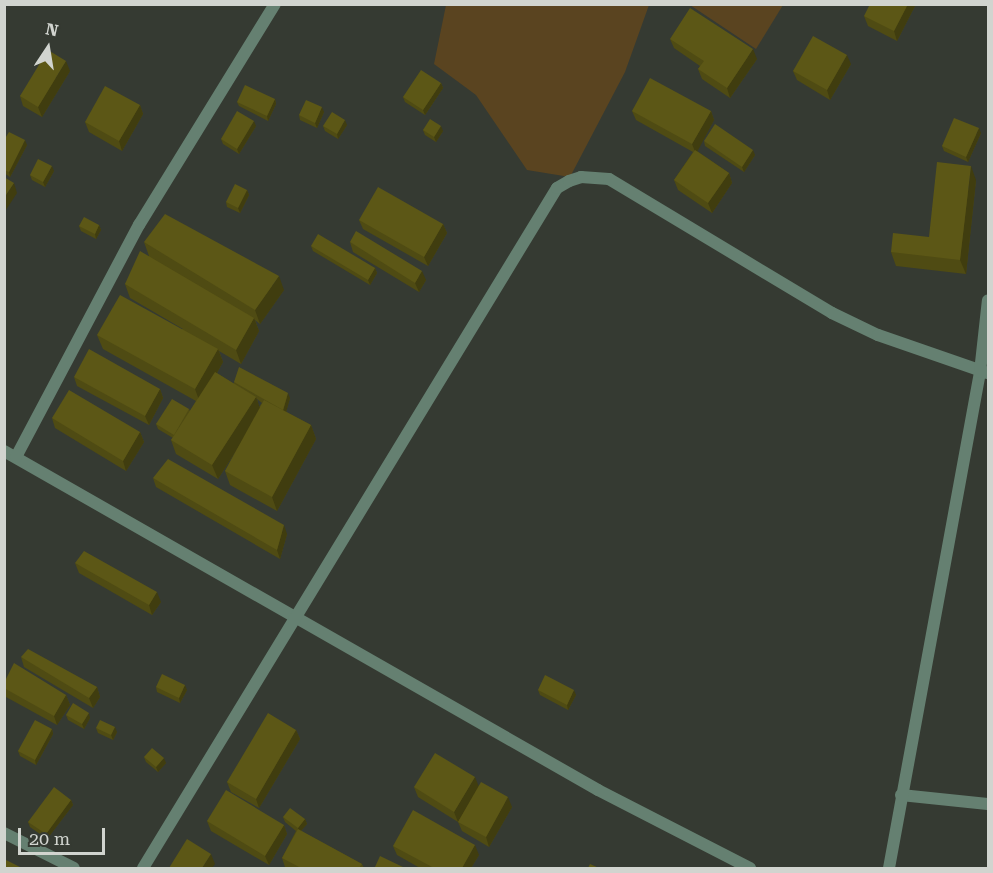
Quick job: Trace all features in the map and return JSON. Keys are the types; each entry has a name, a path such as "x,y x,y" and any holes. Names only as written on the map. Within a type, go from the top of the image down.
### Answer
{"street":[{"path":"16,457 139,225 275,4"},
{"path":"143,868 557,188 581,177 609,179 721,249 832,313 878,335 984,372"},
{"path":"889,868 901,795 984,372 988,300"},
{"path":"4,451 295,615 598,790 750,868"},
{"path":"901,795 988,804"},
{"path":"4,833 74,868"}],"shaded area":[{"path":"446,5 649,5 625,72 570,177 527,170 476,95 434,64"},
{"path":"690,5 783,5 756,49"}],"building":[{"path":"870,4 908,4 894,31 864,16"},
{"path":"690,8 753,49 727,88 698,69 704,61 670,39"},
{"path":"813,36 847,55 827,90 793,71"},
{"path":"48,50 66,61 38,107 20,96"},
{"path":"421,70 441,83 423,110 403,97"},
{"path":"650,78 711,111 692,144 632,111"},
{"path":"245,85 275,99 267,116 237,102"},
{"path":"105,86 140,105 119,141 85,122"},
{"path":"306,100 322,107 315,123 299,115"},
{"path":"237,111 254,121 237,149 221,139"},
{"path":"332,112 345,120 337,134 323,126"},
{"path":"954,118 979,128 966,157 942,146"},
{"path":"430,119 441,126 434,137 423,130"},
{"path":"715,124 753,150 742,167 704,141"},
{"path":"9,132 25,140 9,172 4,170 4,140"},
{"path":"695,150 729,173 708,203 674,180"},
{"path":"38,159 52,166 43,182 30,175"},
{"path":"937,162 971,166 960,260 891,252 893,233 929,237"},
{"path":"4,177 14,183 4,198"},
{"path":"235,184 247,190 238,208 226,202"},
{"path":"378,187 443,224 424,257 359,220"},
{"path":"165,214 279,276 255,310 144,242"},
{"path":"84,217 99,225 95,234 79,226"},
{"path":"356,231 422,271 415,283 350,242"},
{"path":"318,234 375,268 368,280 311,246"},
{"path":"140,251 254,318 236,350 125,284"},
{"path":"120,295 218,349 195,389 97,335"},
{"path":"89,349 160,389 145,416 74,377"},
{"path":"239,367 288,393 283,410 234,382"},
{"path":"215,372 256,397 212,465 171,440"},
{"path":"69,390 140,432 123,461 52,418"},
{"path":"172,399 189,409 174,435 156,424"},
{"path":"264,400 311,425 272,497 225,471"},
{"path":"168,459 284,525 277,550 153,478"},
{"path":"84,551 157,592 149,605 75,563"},
{"path":"28,649 97,687 89,698 21,657"},
{"path":"14,663 66,695 54,716 4,688 4,683"},
{"path":"162,674 185,685 179,698 156,687"},
{"path":"545,675 574,690 567,705 538,690"},
{"path":"73,703 89,713 82,724 66,715"},
{"path":"268,713 296,730 256,799 227,782"},
{"path":"35,720 52,729 35,760 18,751"},
{"path":"100,720 115,727 111,735 96,728"},
{"path":"152,748 164,758 156,767 144,757"},
{"path":"435,753 475,777 454,812 414,787"},
{"path":"481,782 508,797 486,837 458,822"},
{"path":"54,787 71,800 46,834 28,822"},
{"path":"226,790 284,825 265,856 207,821"},
{"path":"290,808 305,819 298,828 283,817"},
{"path":"413,810 475,845 462,868 434,868 393,846"},
{"path":"298,829 362,864 359,868 301,868 282,858"},
{"path":"187,839 211,854 202,868 169,868"},
{"path":"380,856 405,868 377,868 375,867"},
{"path":"4,859 22,868 4,868"}]}
